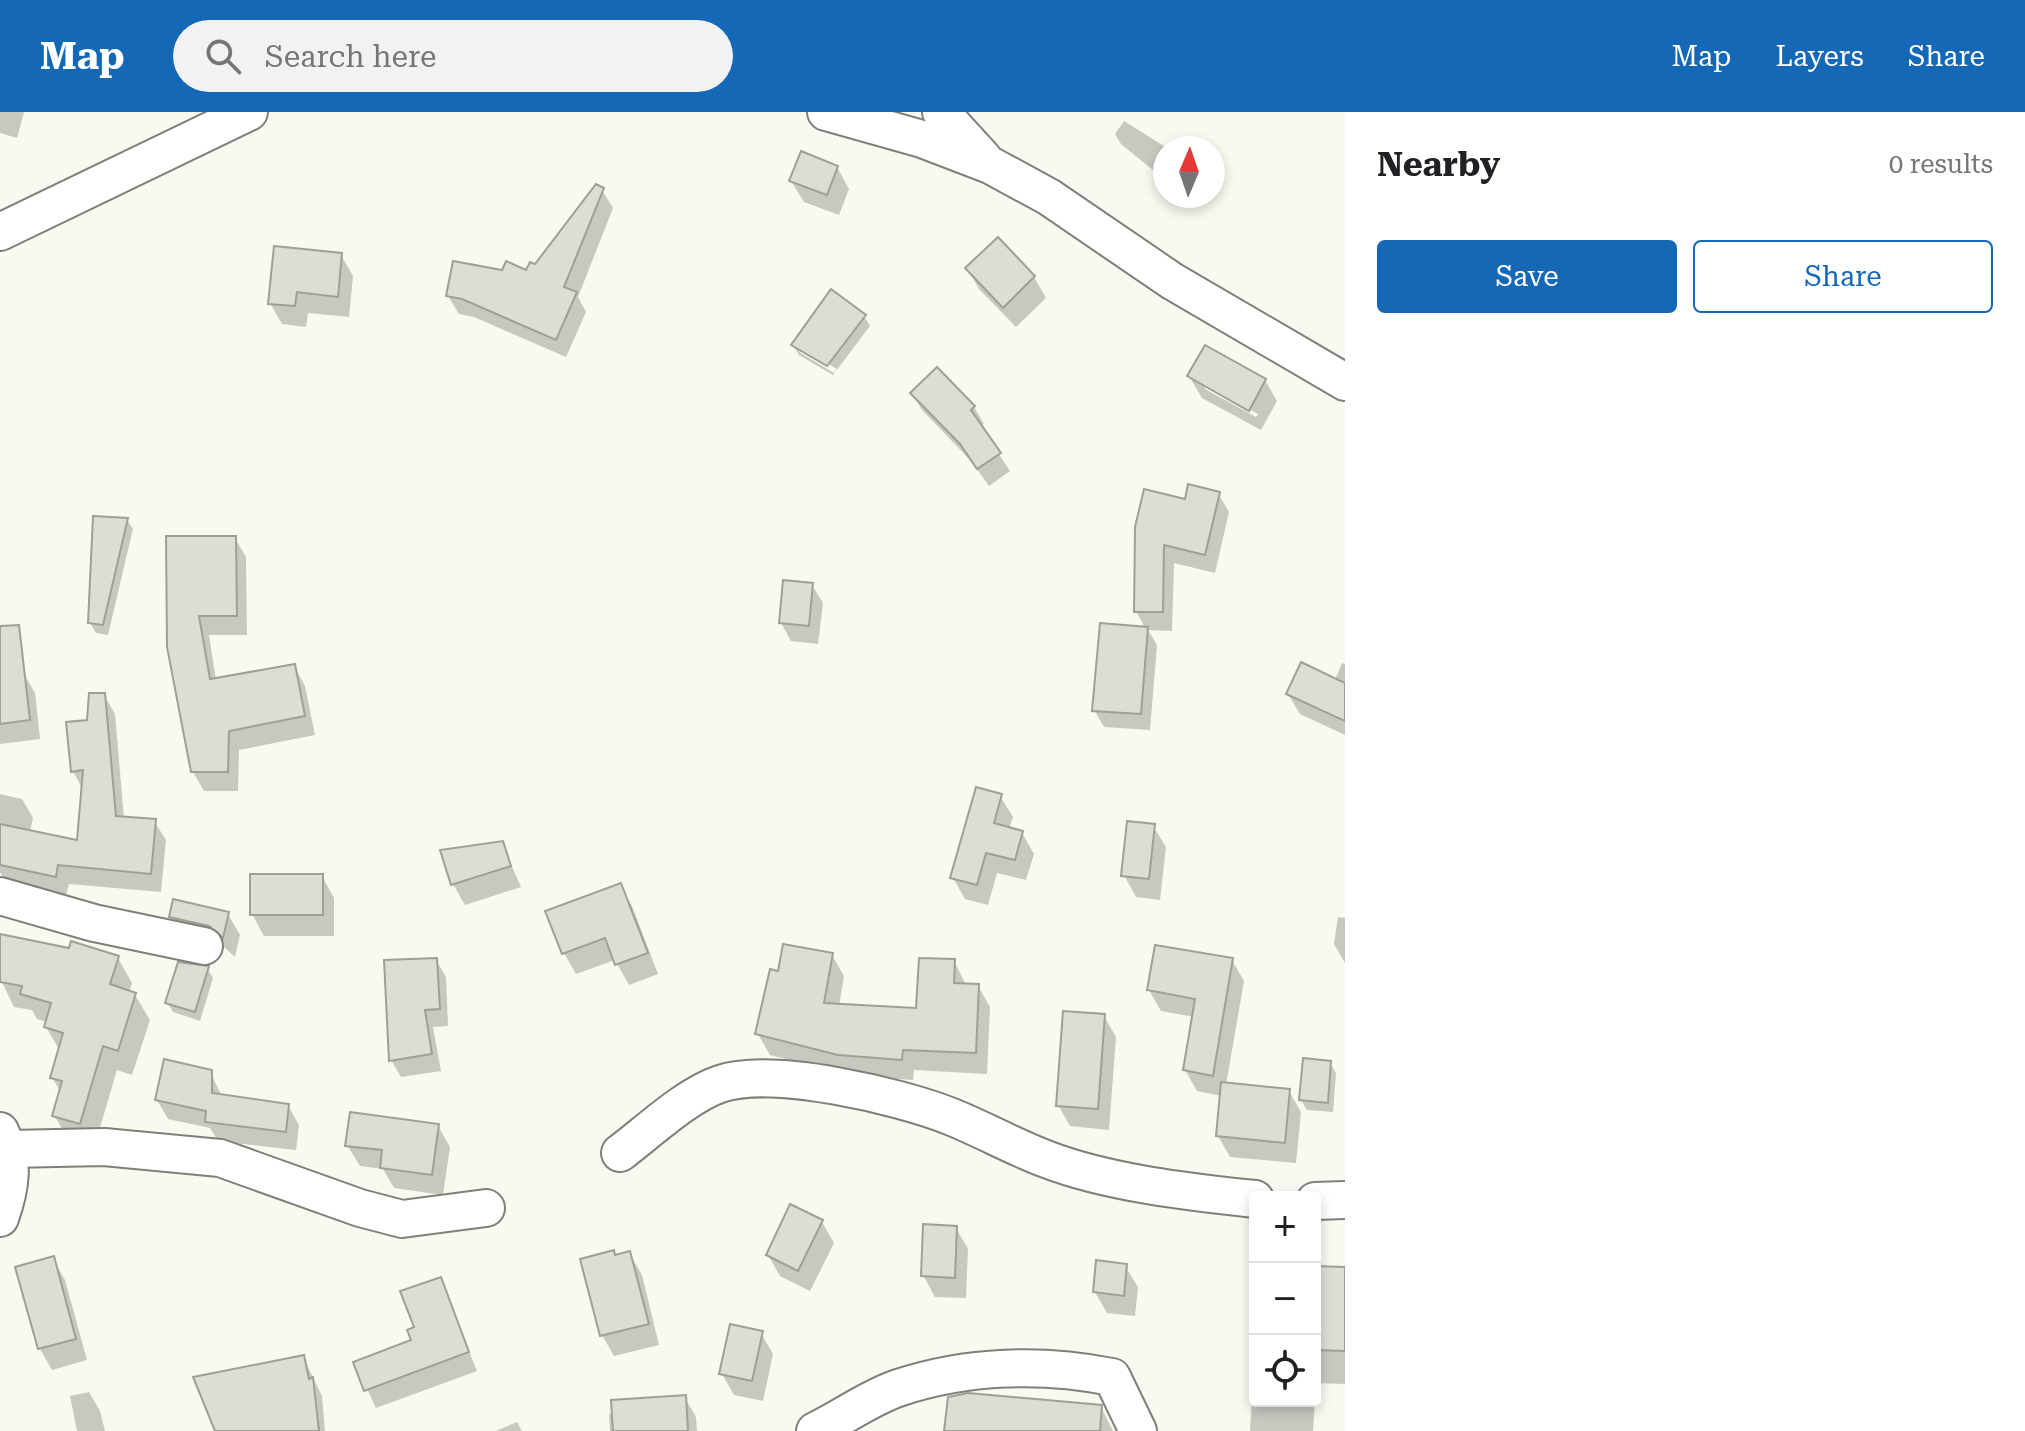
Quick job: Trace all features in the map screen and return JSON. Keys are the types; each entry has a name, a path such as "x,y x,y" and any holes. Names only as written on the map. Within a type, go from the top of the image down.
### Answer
{"street":[{"path":"0,232 249,112"},
{"path":"826,112 922,139 990,165 1049,197 1172,281 1345,382"},
{"path":"941,112 990,165"},
{"path":"0,896 94,923 204,946"},
{"path":"620,1153 672,1113 718,1084 760,1076 871,1094 949,1116 1047,1160 1202,1193 1249,1198"},
{"path":"0,1218 11,1173 4,1140 220,1158 360,1208 402,1219 486,1208"},
{"path":"1321,1201 1345,1200"},
{"path":"815,1431 895,1389 950,1375 1019,1368 1075,1369 1112,1377 1138,1431"}],"building":[{"path":"801,151 838,166 827,195 789,181"},
{"path":"596,184 604,188 564,287 577,292 556,340 462,299 446,296 453,261 502,270 506,261 526,270 530,262 535,264"},
{"path":"998,237 1035,276 1003,308 965,268"},
{"path":"274,246 342,253 338,297 297,292 295,306 268,304"},
{"path":"831,289 866,315 827,366 791,345"},
{"path":"1205,345 1266,379 1249,411 1187,376"},
{"path":"937,367 975,406 971,410 1001,453 977,469 960,444 910,393"},
{"path":"1188,484 1220,492 1205,555 1164,545 1163,612 1134,612 1135,527 1144,489 1185,499"},
{"path":"93,516 128,518 103,625 88,623"},
{"path":"166,536 236,536 237,616 199,616 210,679 295,664 305,716 229,731 228,772 191,772 167,647"},
{"path":"783,580 813,583 809,626 779,623"},
{"path":"1100,623 1148,627 1141,714 1092,711"},
{"path":"19,625 30,720 0,724 0,626"},
{"path":"1301,662 1345,683 1345,721 1286,694"},
{"path":"89,693 105,693 116,816 156,819 151,874 58,865 56,877 0,865 0,824 77,840 83,770 71,772 66,722 87,720"},
{"path":"976,787 1002,794 994,823 1023,831 1015,860 986,853 977,885 950,878"},
{"path":"1127,821 1155,824 1149,879 1121,876"},
{"path":"503,841 511,866 451,885 440,850"},
{"path":"250,874 323,874 323,915 250,915"},
{"path":"621,883 648,953 615,965 605,938 562,954 545,911"},
{"path":"173,899 229,912 223,938 209,926 169,917"},
{"path":"0,934 69,948 71,941 119,956 110,984 136,993 118,1051 103,1046 80,1124 52,1116 62,1081 50,1078 63,1033 44,1027 51,1003 20,994 22,986 0,982"},
{"path":"783,944 833,953 824,1003 916,1008 919,958 955,959 954,983 979,984 976,1053 903,1050 902,1060 838,1055 755,1034 770,969 778,971"},
{"path":"1155,945 1233,958 1213,1076 1183,1070 1195,999 1147,990"},
{"path":"437,958 440,1009 425,1010 432,1054 389,1061 384,960"},
{"path":"178,962 209,966 195,1012 165,1003"},
{"path":"1063,1011 1105,1014 1098,1109 1056,1106"},
{"path":"1303,1058 1331,1061 1328,1103 1299,1100"},
{"path":"164,1059 212,1070 212,1093 289,1104 286,1132 205,1122 206,1111 155,1100"},
{"path":"1221,1082 1290,1089 1285,1143 1216,1136"},
{"path":"350,1112 439,1124 432,1175 380,1168 382,1150 345,1146"},
{"path":"790,1204 823,1220 798,1271 766,1255"},
{"path":"923,1224 957,1226 955,1278 921,1276"},
{"path":"614,1250 615,1255 630,1251 649,1324 600,1336 580,1259"},
{"path":"54,1256 76,1339 38,1349 15,1267"},
{"path":"1096,1260 1127,1264 1124,1296 1093,1292"},
{"path":"1321,1266 1345,1267 1345,1351 1321,1350"},
{"path":"441,1277 469,1352 364,1391 353,1362 411,1340 407,1330 414,1327 400,1291"},
{"path":"730,1324 763,1331 752,1381 719,1374"},
{"path":"304,1355 309,1379 313,1377 319,1431 215,1431 193,1377"},
{"path":"968,1393 1102,1405 1100,1431 944,1431 948,1397"},
{"path":"686,1395 688,1431 613,1431 611,1400"}]}
